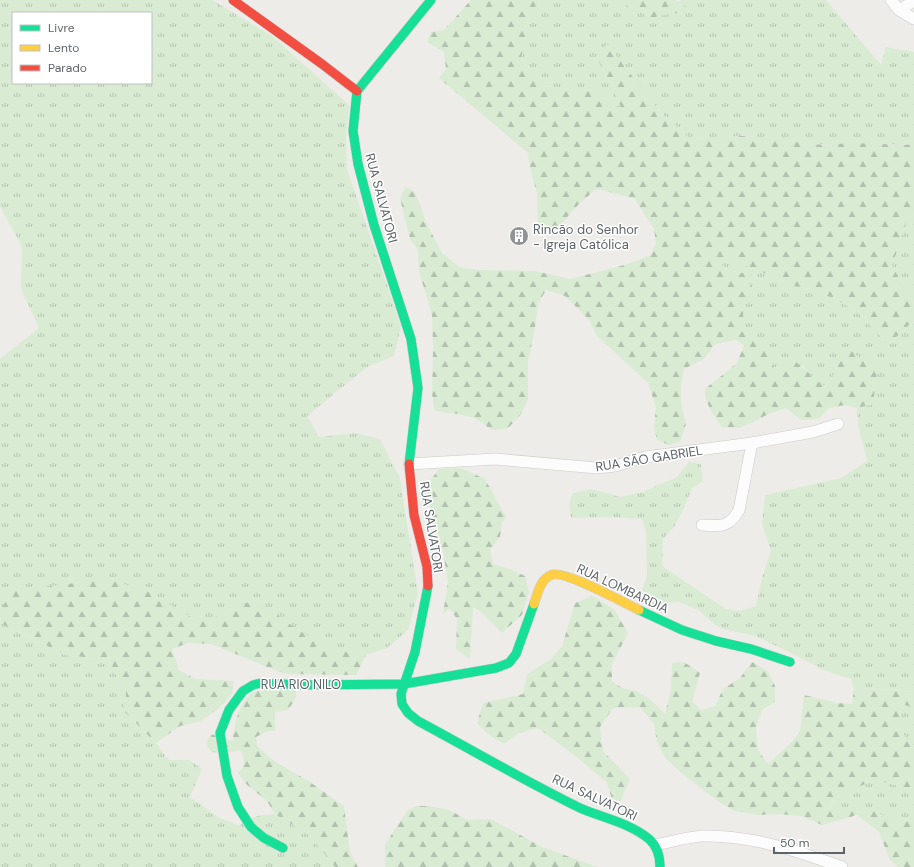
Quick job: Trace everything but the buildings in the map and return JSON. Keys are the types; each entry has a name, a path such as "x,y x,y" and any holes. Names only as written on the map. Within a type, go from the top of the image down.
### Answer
{"street":[{"path":"233,0 357,91 431,0"},
{"path":"891,0 899,10 914,19"},
{"path":"899,10 914,1"},
{"name":"RUA SALVATORI","path":"357,91 353,131 358,164 374,225 412,339 418,388 409,464 414,515 427,567 428,588 415,652 401,694 402,704 418,721 582,808 638,832 655,845"},
{"name":"RUA SÃO GABRIEL","path":"409,464 495,459 597,468 615,466 645,457 752,443 813,432 838,424"},
{"path":"702,525 720,526 730,523 739,510 752,443"},
{"name":"RUA LOMBARDIA","path":"404,684 496,668 508,663 516,654 541,584 549,575 557,573 572,578 682,630 716,641 751,649 790,662"},
{"name":"RUA RIO NILO","path":"283,848 264,838 252,827 238,807 227,776 220,733 229,710 243,691 253,685 262,683 302,685 404,684"},
{"path":"660,867 661,862 655,845 702,836 746,838 795,851 842,867"}],"green space":[{"path":"0,0 212,0 272,36 349,105 346,138 347,169 401,326 394,356 367,367 307,416 319,437 356,433 380,439 400,479 418,593 408,630 387,648 366,655 328,649 285,621 256,598 225,614 199,622 147,591 13,591 0,610 0,359 39,328 21,289 22,247 0,206"},
{"path":"471,0 540,0 529,13 521,59 542,86 591,91 621,107 608,78 596,57 607,44 661,113 690,139 741,136 775,138 813,145 856,143 914,144 914,213 907,220 892,266 914,303 914,320 888,345 854,309 830,297 810,289 795,286 747,266 727,253 719,261 727,269 743,273 753,290 746,301 743,310 746,333 762,345 775,368 785,367 792,360 825,386 833,376 839,356 850,350 861,359 878,366 873,404 857,408 845,405 829,408 819,419 801,420 786,408 771,413 740,428 722,427 708,405 705,389 737,363 744,345 736,340 715,344 704,359 684,369 681,386 681,403 686,424 680,442 669,445 657,440 654,427 656,407 648,383 597,336 589,320 565,296 546,290 538,304 528,362 528,400 519,417 507,429 492,430 475,418 435,411 432,394 432,315 419,271 418,250 410,239 400,198 406,187 415,192 427,224 442,253 461,268 535,271 570,279 628,264 651,255 656,244 654,229 634,198 596,189 579,204 556,230 538,234 537,194 528,153 439,78 446,69 444,52 427,42 431,32 444,30"},
{"path":"540,0 621,0 622,3 652,18 691,11 677,2 681,0 826,0 881,65 886,47 914,52 914,144 856,143 813,145 775,138 741,136 690,139 661,113 607,45 596,57 608,78 621,107 591,91 542,86 521,59 529,13"},
{"path":"621,0 675,0 692,11 652,18 622,3"},
{"path":"914,213 914,303 892,266 907,220"},
{"path":"727,253 747,266 795,286 810,289 830,297 854,309 888,345 914,320 914,692 867,688 854,690 851,679 823,670 756,636 727,630 717,626 698,610 679,602 650,604 640,595 647,576 646,532 642,519 611,517 571,518 569,504 573,493 591,489 620,497 642,492 677,477 689,462 701,464 703,481 692,488 674,527 663,539 662,566 726,609 740,611 756,606 762,578 771,551 762,524 765,495 841,478 867,461 858,425 857,408 873,404 839,356 833,376 825,386 814,379 802,365 775,368 762,345 746,333 742,308 746,298 743,273 729,270 722,265 719,261"},
{"path":"461,468 485,479 506,517 502,522 500,537 490,550 493,564 510,569 525,576 529,592 522,615 502,633 480,611 473,607 470,659 456,649 457,619 450,609 443,614 448,581 442,547 431,516 427,485 439,469"},
{"path":"106,579 147,591 199,622 225,614 256,598 285,621 328,649 366,655 356,675 285,674 211,644 188,643 172,649 179,670 195,679 234,681 232,694 218,709 201,721 180,726 156,743 124,711 126,693 109,660 66,655 0,623 0,610 13,591"},
{"path":"592,596 614,609 628,633 612,664 612,681 621,687 644,695 665,714 671,690 672,663 684,662 700,673 692,702 702,710 715,706 723,689 740,678 752,662 768,671 775,686 775,702 762,710 756,727 758,750 768,764 793,741 800,731 804,695 838,703 852,704 854,690 867,688 914,692 914,708 899,703 900,722 903,734 914,750 914,786 907,788 875,780 839,795 828,810 873,811 893,819 914,820 914,867 898,867 890,860 879,832 857,815 822,825 801,816 779,814 758,815 735,811 722,804 685,776 666,759 657,742 654,724 640,707 613,708 600,727 603,751 630,779 620,802 612,799 607,783 579,759 538,728 519,733 504,744 489,735 477,723 483,703 523,694 527,674 551,659 562,646 575,603"},
{"path":"0,623 66,655 109,660 126,693 124,711 156,743 169,760 190,760 202,769 190,797 220,818 238,825 257,816 275,814 311,836 335,867 0,867"},
{"path":"267,690 296,690 296,698 288,710 275,712 275,731 268,731 256,737 257,746 274,761 310,782 344,806 350,852 358,867 335,867 311,836 275,814 267,801 246,784 238,773 244,762 240,750 227,753 211,752 206,743 211,734 233,741 236,719 239,711 252,693"},
{"path":"899,702 914,708 914,750 903,733 900,722"},
{"path":"875,780 907,788 914,786 914,820 893,819 873,811 828,811 839,795"},
{"path":"417,806 430,806 449,810 468,820 491,819 542,847 597,867 385,867 385,845 408,810"}],"traffic: fast":[{"path":"409,464 418,388 411,339 374,225 358,164 353,131 357,91 431,0"},
{"path":"428,586 415,652 401,694 402,704 408,713 418,721 559,798 642,833 656,848 659,856 660,867"},
{"path":"283,848 264,838 251,827 238,807 227,776 220,733 229,710 243,691 253,685 261,683 302,685 404,684 496,668 509,663 516,654 534,604"},
{"path":"639,610 682,630 716,641 751,649 790,662"}],"traffic: slow":[{"path":"534,604 544,580 551,575 558,574 608,594 639,610"}],"traffic: jam":[{"path":"233,0 357,91"},
{"path":"409,464 414,515 427,567 428,586"}],"place":[{"name":"Rincão do Senhor - Igreja Católica","path":"519,236"}]}
